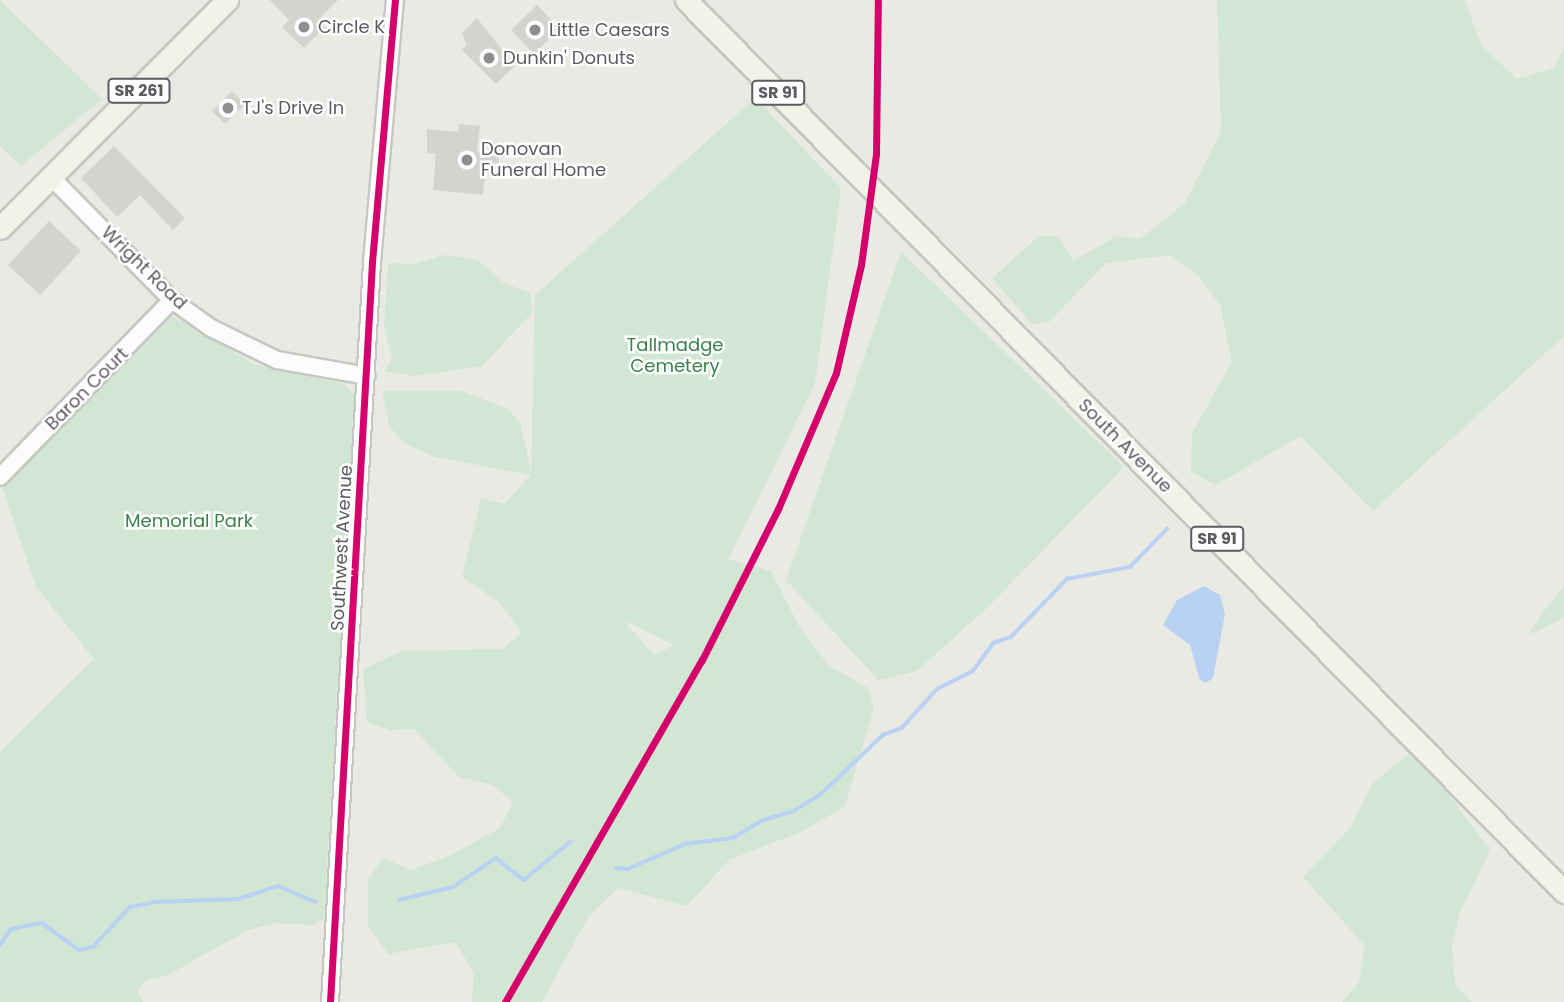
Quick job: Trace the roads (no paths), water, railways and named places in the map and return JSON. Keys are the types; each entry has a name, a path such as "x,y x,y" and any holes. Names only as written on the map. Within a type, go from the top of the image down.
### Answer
{"main road":[{"name":"South Avenue","path":"686,0 1564,892"},
{"name":"SR 261","path":"0,228 232,2"}],"street":[{"name":"Southwest Avenue","path":"330,1002 391,4"},
{"name":"Wright Road","path":"51,177 172,300 237,344 276,360 367,376"},
{"name":"Baron Court","path":"0,477 172,300"}],"water":[{"path":"1204,586 1220,595 1225,614 1213,678 1206,683 1200,680 1190,645 1163,625 1177,600"}],"waterway":[{"path":"616,868 628,869 685,844 733,838 761,821 794,811 821,794 883,735 902,728 937,689 973,671 993,643 1011,637 1067,579 1130,567 1167,529"},
{"path":"399,900 453,887 496,858 524,880 570,842"},
{"path":"0,945 11,929 42,923 79,950 93,947 130,907 155,902 238,899 278,886 316,902"}],"place":[{"name":"Circle K","path":"304,27"},
{"name":"Little Caesars","path":"535,30"},
{"name":"Dunkin' Donuts","path":"489,58"},
{"name":"TJ's Drive In","path":"228,108"},
{"name":"Donovan Funeral Home","path":"467,160"}],"park label":[{"name":"Tallmadge Cemetery","path":"675,356"},
{"name":"Memorial Park","path":"189,521"}]}
